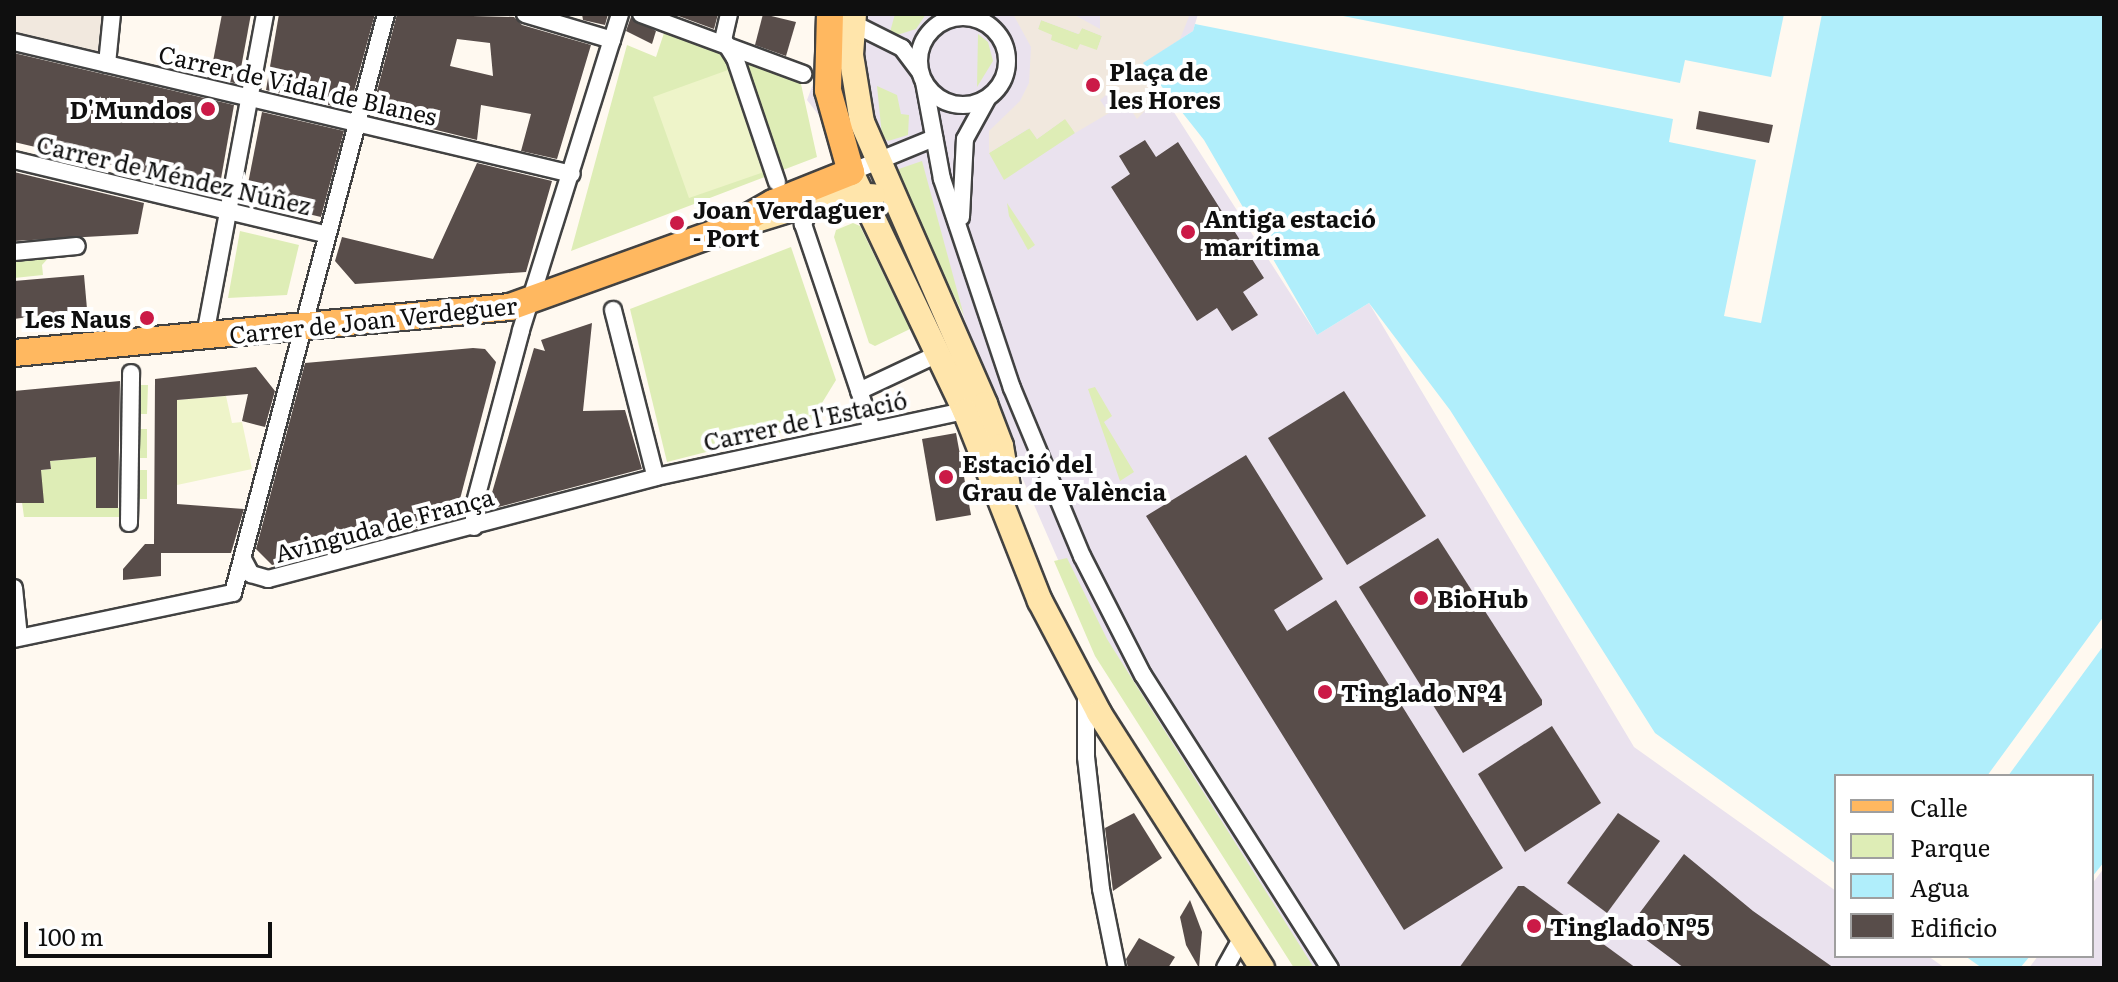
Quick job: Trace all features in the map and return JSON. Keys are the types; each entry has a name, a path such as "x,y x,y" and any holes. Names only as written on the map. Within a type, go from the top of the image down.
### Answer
{"main road":[{"path":"842,16 853,82 878,162 914,235 935,296 1001,446 1015,531"},
{"path":"842,16 828,90 854,182 965,411 1015,531 1040,601 1086,689 1262,968"},
{"path":"729,228 814,202 854,182"},
{"path":"854,182 879,202 935,296"},
{"name":"Carrer de Joan Verdeguer","path":"14,353 529,304 729,228 773,203 854,182"}],"street":[{"path":"107,64 112,14"},
{"path":"205,335 265,14"},
{"path":"244,561 324,234 386,14"},
{"path":"525,14 612,40"},
{"path":"474,527 474,506 529,304 539,284 620,14"},
{"path":"641,14 803,74"},
{"path":"729,14 726,48 735,58 777,182"},
{"path":"931,14 921,49 922,77 934,138 966,251 1033,446 1104,603 1143,675 1330,968"},
{"path":"966,251 960,192 965,139 1007,64 992,29 979,14"},
{"path":"842,16 902,48 922,77 946,102 976,104 989,97"},
{"path":"921,49 937,26 951,19 980,21 992,29"},
{"name":"Carrer de Vidal de Blanes","path":"14,42 572,174"},
{"path":"854,182 878,162 934,138"},
{"name":"Carrer de Méndez Núñez","path":"14,160 324,234"},
{"path":"814,202 803,224 872,429"},
{"path":"14,252 77,246"},
{"path":"613,310 655,474"},
{"name":"Carrer de l'Estació","path":"859,391 938,354"},
{"path":"129,523 131,373"},
{"name":"Carrer de l'Estació","path":"655,474 965,411"},
{"name":"Avinguda de França","path":"244,561 251,574 268,579 474,527 655,474"},
{"name":"Avinguda de França","path":"17,638 224,598 238,585 244,561"},
{"path":"14,588 17,638"},
{"path":"1086,689 1086,757 1101,889 1117,968"},
{"path":"1225,968 1242,937"}],"shaded area":[{"path":"14,14 117,14 114,60 14,35"},
{"path":"839,14 1198,14 1193,31 1143,64 1317,335 1369,303 1634,747 1834,890 1834,958 1931,958 1945,968 1306,968 1080,610 993,411 956,292 807,100"},
{"name":"Plaça de les Hores","path":"1013,14 1073,14 1100,29 1100,14 1190,14 1180,39 1143,63 1162,93 1137,119 1116,87 1100,100 1109,113 1075,133 1065,119 1037,139 1029,128 989,153 989,131 1020,101 1029,83 1031,47","holes":["1041,20 1079,34 1082,28 1102,36 1097,50 1080,44 1077,50 1051,40 1052,35 1038,29"]},
{"path":"2104,868 2104,968 2029,968 2036,958 2094,958 2094,881"}],"green space":[{"path":"895,14 926,14 916,29 897,35 890,32"},
{"path":"1041,20 1078,34 1082,28 1102,36 1097,50 1077,50 1050,40 1038,29"},
{"path":"665,30 799,75 817,157 571,251 627,45 656,57"},
{"path":"978,34 988,42 993,61 977,87"},
{"path":"728,70 764,172 689,198 653,97"},
{"path":"877,86 897,95 901,114 909,115 908,135 888,141 882,136"},
{"path":"1066,118 1075,133 1004,180 989,153 1030,128 1037,139"},
{"path":"922,161 964,316 893,171"},
{"path":"1007,203 1035,245 1028,250 1009,216"},
{"path":"853,223 860,226 910,329 875,346 869,343 834,237 836,230"},
{"path":"240,231 299,245 287,295 228,298"},
{"path":"791,247 836,380 808,426 667,462 630,309"},
{"path":"52,254 42,265 43,275 14,278 14,258"},
{"path":"136,385 148,385 147,414 136,414"},
{"path":"1095,387 1112,416 1104,422 1134,472 1120,481 1088,389"},
{"path":"226,396 232,423 242,422 252,469 177,485 177,400"},
{"path":"136,429 147,429 147,458 136,458"},
{"path":"96,457 96,507 124,508 124,517 24,517 18,473 51,469 50,461"},
{"path":"136,470 147,470 147,499 136,499"},
{"path":"1067,558 1107,639 1314,968 1294,968 1095,656 1054,561"}],"water":[{"path":"1333,14 1784,14 1771,77 1685,60 1680,83"},
{"path":"1822,14 2104,14 2104,616 1988,774 1834,774 1834,863 1655,733 1450,410 1369,303 1317,335 1204,140 1143,63 1193,31 1195,24 1673,119 1669,142 1756,160 1724,316 1761,323"},
{"path":"2104,645 2104,862 2094,874 2094,774 2009,774"},
{"path":"1968,958 2028,958 2020,968 1982,968"}],"building":[{"path":"222,14 251,14 238,84 210,77"},
{"path":"279,14 375,14 349,110 266,90"},
{"path":"397,14 514,17 522,25 591,45 557,159 521,151 531,114 481,105 477,140 371,114","holes":["457,39 490,43 493,76 450,66"]},
{"path":"582,14 608,14 605,25 583,20"},
{"path":"673,14 718,14 714,29"},
{"path":"763,14 796,22 786,56 755,45"},
{"path":"631,17 656,31 652,44 626,31"},
{"path":"14,53 234,105 219,190 14,142"},
{"path":"1699,111 1773,125 1769,143 1696,129"},
{"path":"262,112 344,131 321,217 245,199"},
{"name":"Antiga estació marítima","path":"1145,140 1156,157 1178,142 1264,278 1243,292 1258,315 1232,331 1217,308 1197,321 1111,187 1130,174 1119,156"},
{"path":"477,163 552,181 526,272 355,284 335,261 342,237 433,259"},
{"path":"14,172 144,203 138,234 14,241"},
{"path":"84,275 87,309 14,319 14,281"},
{"path":"592,323 583,411 625,410 642,469 487,510 534,348 545,351 541,340"},
{"path":"485,349 496,362 455,518 272,565 256,549 305,363"},
{"path":"256,367 275,391 265,427 242,421 248,394 177,400 177,504 244,509 231,553 161,553 161,576 123,580 123,569 145,544 154,544 155,379"},
{"path":"120,381 118,508 96,508 96,457 50,461 51,469 41,470 44,503 14,503 14,391"},
{"path":"1344,391 1426,516 1347,565 1268,438"},
{"name":"Estació del Grau de València","path":"956,433 971,515 936,521 922,439"},
{"name":"Tinglado Nº4","path":"1246,455 1323,579 1274,610 1287,631 1336,600 1503,868 1404,930 1146,516"},
{"path":"1438,538 1542,700 1542,705 1463,753 1359,587"},
{"path":"1552,726 1601,803 1525,852 1478,774"},
{"path":"1134,813 1162,858 1113,891 1105,828"},
{"path":"1618,813 1660,841 1607,913 1567,883"},
{"path":"1684,854 1753,911 1834,968 1684,968 1629,927"},
{"name":"Tinglado Nº5","path":"1518,886 1524,886 1636,968 1459,968"},
{"path":"1190,900 1202,932 1199,968 1186,945 1180,917"},
{"path":"1139,938 1175,957 1168,968 1128,968 1126,959"}],"place":[{"name":"Plaça de les Hores","path":"1093,85"},
{"name":"D'Mundos","path":"208,109"},
{"name":"Joan Verdaguer - Port","path":"677,223"},
{"name":"Antiga estació marítima","path":"1188,232"},
{"name":"Les Naus","path":"147,318"},
{"name":"Estació del Grau de València","path":"946,477"},
{"name":"BioHub","path":"1421,598"},
{"name":"Tinglado Nº4","path":"1325,692"},
{"name":"Tinglado Nº5","path":"1534,926"}]}
